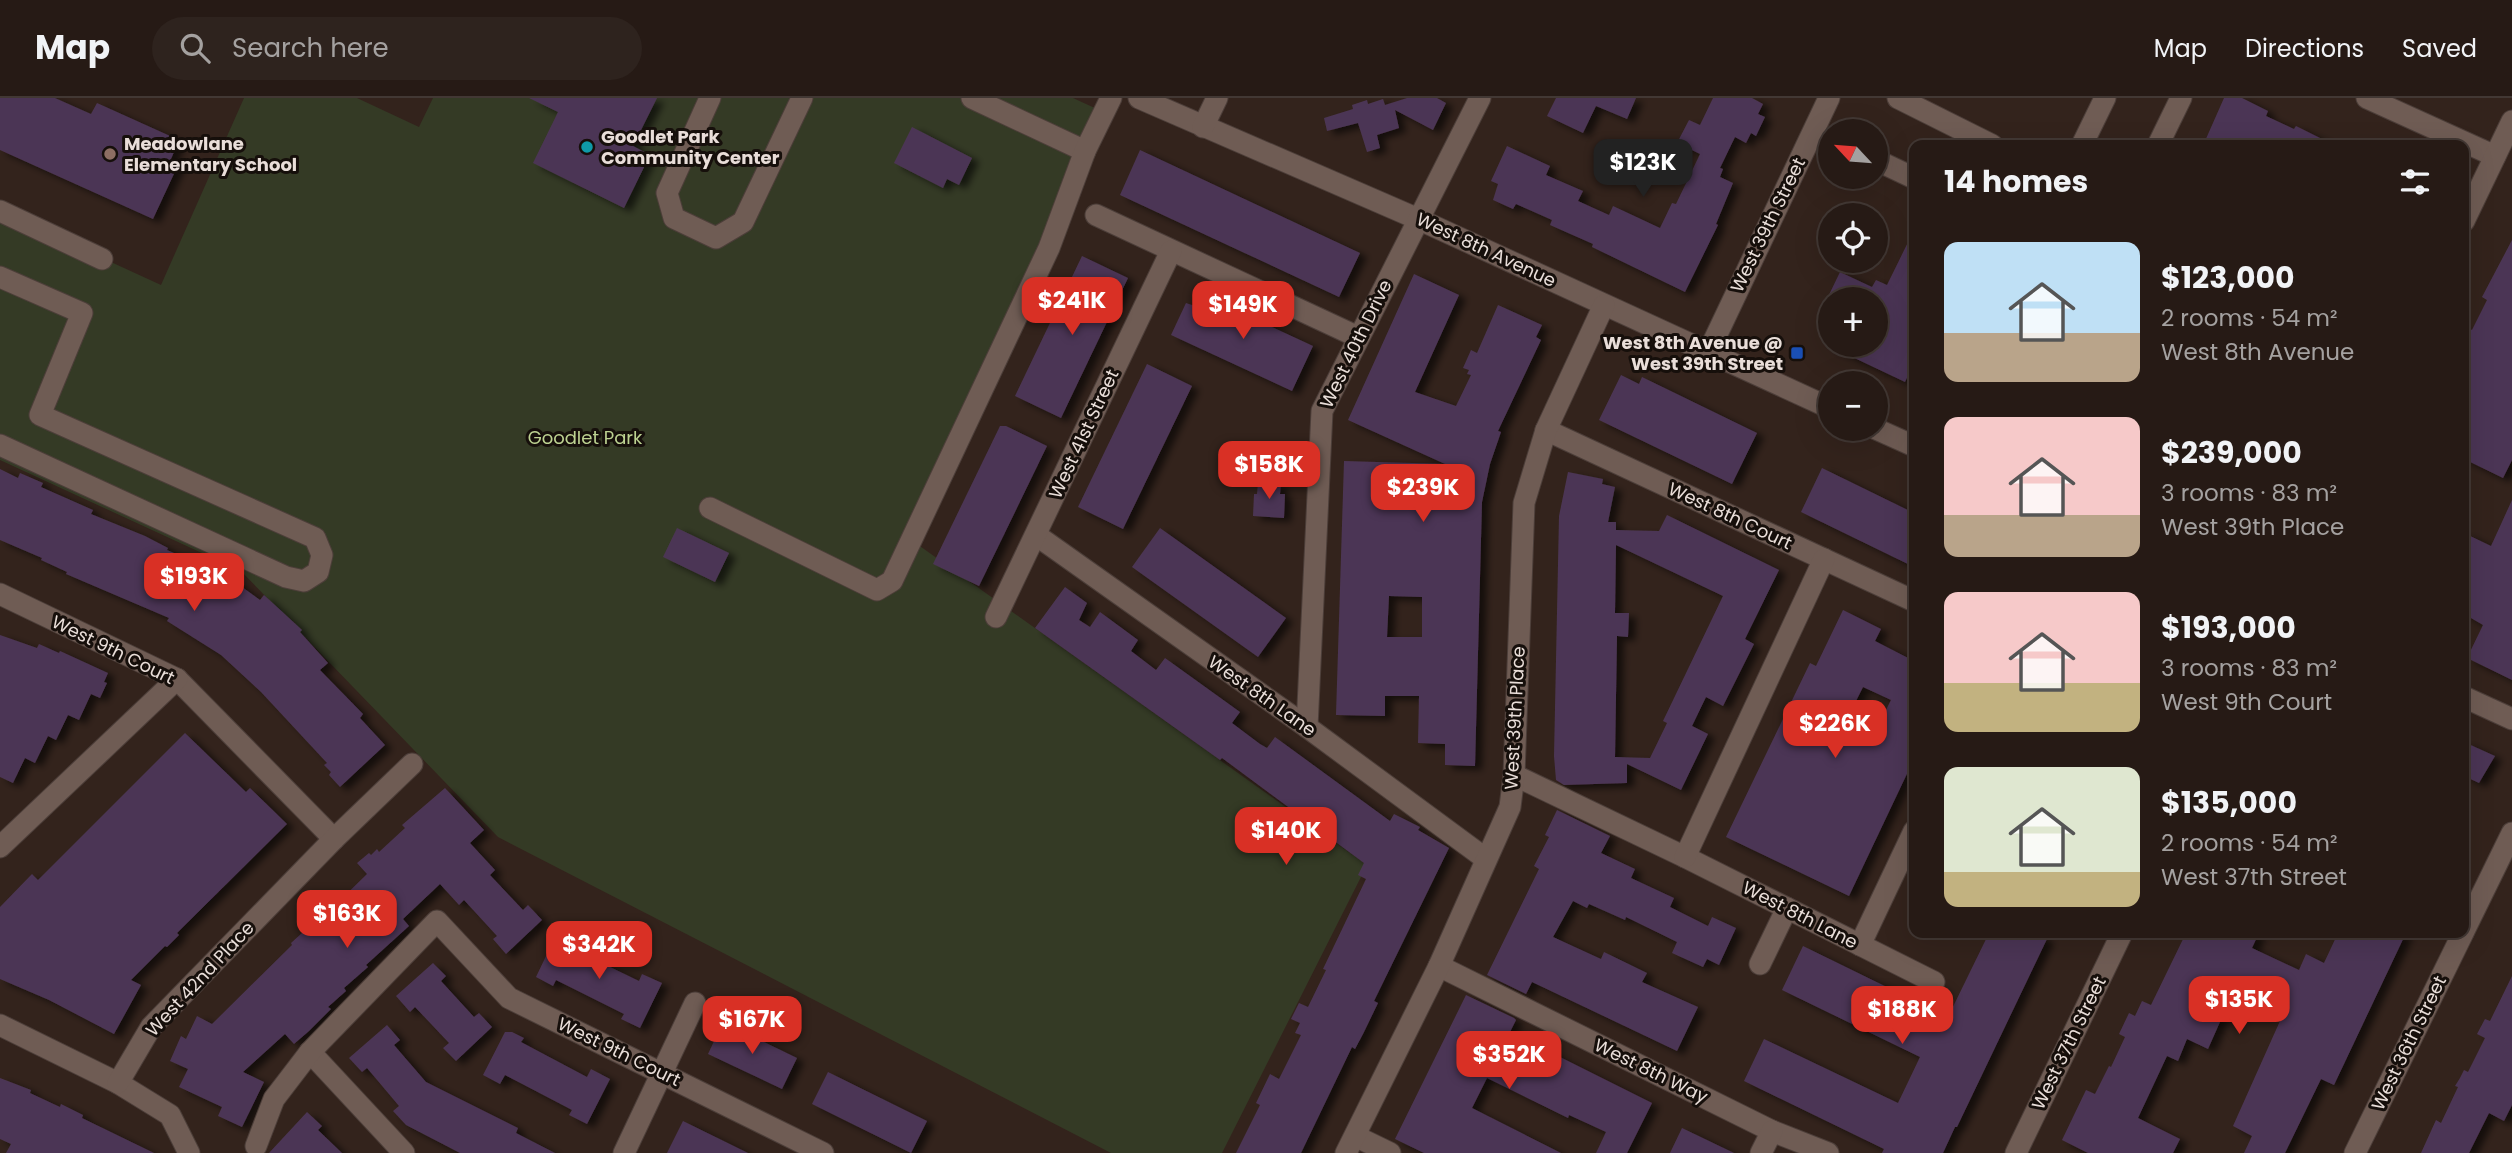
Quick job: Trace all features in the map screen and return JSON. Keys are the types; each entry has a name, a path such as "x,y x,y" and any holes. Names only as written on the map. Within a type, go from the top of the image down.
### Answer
{"street":[{"path":"710,98 667,193 674,218 716,238 743,222 802,98"},
{"path":"972,98 1085,151"},
{"path":"710,508 877,590 892,581 1049,248 1085,151 1111,98"},
{"name":"West 8th Avenue","path":"1139,98 1418,219 1818,403"},
{"path":"1203,127 1217,98"},
{"path":"1418,219 1479,98"},
{"name":"West 39th Street","path":"1825,119 1829,98"},
{"path":"1898,98 1982,140"},
{"path":"2084,140 2105,98"},
{"path":"2160,140 2181,98"},
{"path":"2367,98 2460,140"},
{"path":"2469,211 2512,121"},
{"name":"West 39th Street","path":"1707,353 1818,142"},
{"path":"2469,144 2495,156"},
{"path":"1888,166 1909,176"},
{"path":"0,211 102,259"},
{"path":"1096,215 1358,337"},
{"name":"West 40th Drive","path":"1307,727 1322,411 1418,219"},
{"name":"West 41st Street","path":"996,617 1171,251"},
{"path":"0,276 82,313 40,415 315,538 322,555 318,572 304,581 286,576 0,445"},
{"name":"West 39th Place","path":"1350,1144 1439,966 1510,807 1514,775 1524,503 1546,430 1604,304"},
{"name":"West 8th Court","path":"1546,430 1909,599"},
{"path":"1888,434 1909,444"},
{"name":"West 8th Lane","path":"1036,536 1307,727 1486,859"},
{"path":"1685,857 1824,559"},
{"name":"West 9th Court","path":"0,594 177,679 334,839"},
{"path":"0,847 177,679"},
{"path":"2469,699 2512,719"},
{"name":"West 42nd Place","path":"118,1083 151,1027 334,839 412,764"},
{"name":"West 8th Lane","path":"1514,775 1934,982"},
{"name":"West 36th Street","path":"2469,922 2512,833"},
{"path":"1860,945 1909,842"},
{"path":"1760,964 1787,908"},
{"name":"West 9th Court","path":"310,1052 437,921 509,998 823,1153"},
{"name":"West 37th Street","path":"2016,1153 2120,938"},
{"name":"West 36th Street","path":"2355,1153 2461,938"},
{"name":"West 8th Way","path":"1439,966 1772,1131 1828,1153"},
{"path":"624,1153 695,1003"},
{"path":"0,1026 118,1083 170,1115 189,1153"},
{"path":"256,1146 274,1099 310,1052 404,1153"},
{"path":"1761,1153 1772,1131"},
{"path":"1350,1144 1390,1153"}],"green space":[{"name":"Goodlet Park","path":"244,98 357,98 419,127 433,98 1073,98 1110,115 910,539 1367,865 1222,1153 1111,1153 498,837 241,571 0,460 0,211 161,285"}],"building":[{"path":"0,98 55,98 91,114 97,103 179,140 171,159 179,163 153,219 0,150"},
{"name":"Goodlet Park Community Center","path":"529,98 657,98 633,146 650,155 624,208 533,163 558,112"},
{"path":"1407,98 1437,98 1446,103 1433,130 1395,110 1399,128 1377,135 1380,148 1367,152 1358,123 1327,131 1324,118 1353,109 1352,105 1383,99 1385,105"},
{"path":"1556,98 1636,98 1627,119 1596,106 1583,133 1547,116"},
{"path":"1713,98 1752,98 1763,104 1758,114 1765,117 1756,136 1751,133 1746,143 1735,137 1720,168 1723,169 1720,177 1733,183 1716,224 1718,225 1685,292 1550,225 1552,220 1516,204 1513,209 1493,200 1498,184 1491,181 1507,146 1550,166 1546,175 1583,191 1578,201 1609,215 1613,206 1660,228 1672,203 1676,204 1700,154 1677,143 1689,120 1700,125"},
{"path":"2224,98 2242,98 2268,111 2266,116 2294,129 2296,126 2324,140 2205,140"},
{"path":"912,127 972,158 959,185 947,179 943,188 894,163"},
{"path":"1140,150 1360,253 1339,297 1120,195"},
{"path":"1909,240 1909,374 1905,382 1888,374 1888,371 1882,371 1852,357 1888,357 1888,287 1872,287 1876,280 1887,285"},
{"path":"2512,240 2512,460 2503,478 2469,461 2469,328 2472,330 2487,300 2482,297"},
{"path":"1082,256 1128,278 1061,418 1015,396"},
{"path":"1840,273 1872,287 1833,287"},
{"path":"1414,274 1459,295 1415,392 1456,406 1471,375 1467,374 1469,370 1463,368 1471,350 1477,353 1498,305 1542,325 1536,337 1541,340 1498,431 1501,432 1490,464 1482,502 1475,766 1445,765 1445,744 1418,743 1419,696 1385,696 1385,716 1336,715 1344,461 1445,464 1348,420","holes":["1389,596 1422,597 1422,637 1387,637"]},
{"path":"1201,294 1313,346 1292,391 1171,335 1186,303 1195,306"},
{"path":"1147,364 1192,386 1123,529 1078,507"},
{"path":"1621,375 1639,384 1642,377 1757,433 1732,484 1599,420"},
{"path":"1000,426 1006,426 1047,446 979,586 933,564"},
{"path":"1822,468 1909,511 1909,565 1801,512"},
{"path":"0,469 18,478 20,473 43,483 41,487 93,510 91,514 145,536 168,548 167,550 202,565 205,560 260,600 264,595 302,630 300,632 328,663 320,670 363,714 360,718 385,745 340,787 329,775 331,772 324,765 327,763 261,692 221,655 167,621 169,618 66,574 67,572 41,560 42,558 0,540"},
{"path":"1568,472 1603,479 1602,484 1615,487 1608,522 1616,522 1616,530 1659,531 1667,515 1779,570 1745,639 1754,644 1723,706 1706,697 1692,726 1708,734 1681,790 1627,764 1627,783 1564,785 1556,780 1554,756 1559,516","holes":["1616,545 1723,596 1663,721 1667,723 1650,758 1615,757 1617,636 1628,637 1629,613 1615,613"]},
{"path":"1258,483 1281,484 1280,494 1285,494 1284,518 1253,516 1254,494 1257,494"},
{"path":"2512,500 2512,680 2469,659 2483,625 2469,617 2469,535 2491,546"},
{"path":"677,528 729,553 715,582 663,557"},
{"path":"1160,528 1286,618 1258,657 1132,567"},
{"path":"1065,587 1087,603 1079,620 1090,627 1100,612 1138,640 1131,651 1156,670 1165,658 1240,712 1232,723 1260,744 1267,748 1275,737 1390,821 1394,814 1420,827 1418,830 1449,848 1374,1001 1378,1003 1363,1034 1355,1049 1352,1047 1301,1153 1236,1153 1260,1105 1256,1103 1270,1074 1279,1079 1301,1035 1295,1033 1300,1023 1291,1019 1299,1003 1308,1007 1326,970 1323,969 1366,879 1358,875 1364,863 1222,758 1220,760 1035,628"},
{"path":"1843,610 1881,629 1875,641 1909,658 1909,770 1849,896 1726,837 1810,663 1816,666","holes":["1863,687 1891,700 1872,738 1844,725"]},
{"path":"0,635 37,648 39,644 59,653 60,651 108,673 100,698 91,694 79,720 68,715 56,740 48,736 35,763 25,758 13,783 0,777"},
{"path":"185,733 246,792 250,788 287,824 177,933 179,935 167,947 131,980 141,985 114,1034 49,1000 0,979 0,907 32,874 38,880"},
{"path":"2469,744 2495,756 2479,783 2469,778"},
{"path":"445,788 484,830 470,843 495,870 490,875 523,910 528,905 542,920 506,954 493,939 497,936 464,900 459,905 440,884 403,919 409,926 344,988 346,991 328,1007 331,1009 309,1031 294,1044 285,1034 243,1072 264,1082 242,1127 218,1116 222,1107 179,1087 188,1069 170,1061 181,1036 186,1039 197,1016 212,1024 292,945 291,943 324,913 325,915 367,874 357,863 377,849 379,852 405,828 402,825"},
{"path":"1557,810 1610,836 1601,853 1635,869 1631,878 1674,898 1670,907 1708,926 1712,917 1736,928 1719,965 1707,959 1703,967 1672,953 1677,942 1626,917 1625,920 1589,904 1587,908 1573,901 1553,937 1601,959 1604,952 1647,973 1642,982 1698,1007 1677,1051 1532,982 1526,994 1487,975 1539,869 1534,866 1549,837 1545,835"},
{"path":"557,933 575,941 571,948 639,981 642,974 662,983 640,1028 621,1019 624,1014 556,980 553,986 536,977"},
{"path":"1987,938 2047,939 1943,1153 1882,1153 1884,1149 1744,1081 1764,1039 1898,1103 1920,1057 1782,990 1803,946 1948,1017"},
{"path":"2184,938 2257,938 2252,948 2299,970 2306,954 2324,963 2336,938 2404,938 2334,1085 2321,1079 2285,1153 2244,1153 2252,1136 2233,1126 2284,1012 2235,988 2208,1049 2187,1039 2178,1061 2167,1056 2138,1118 2180,1139 2173,1153 2088,1153 2062,1140 2086,1090 2095,1094 2109,1066 2111,1067 2125,1037 2119,1034 2129,1013 2135,1016 2142,1001 2151,1005"},
{"path":"433,963 446,976 441,981 474,1017 479,1013 492,1027 456,1061 443,1048 449,1043 415,1007 410,1012 396,996"},
{"path":"2512,976 2512,1105 2504,1121 2489,1113 2469,1153 2421,1153 2436,1120 2441,1123 2464,1070 2468,1072 2485,1038 2477,1034 2485,1019 2490,1021"},
{"path":"1466,995 1514,1018 1516,1020 1510,1032 1652,1103 1627,1153 1596,1153 1606,1132 1569,1115 1568,1118 1487,1078 1472,1108 1561,1153 1424,1153 1395,1139"},
{"path":"723,1022 797,1058 782,1089 708,1054"},
{"path":"387,1025 400,1040 394,1045 426,1082 518,1128 516,1133 555,1153 460,1153 406,1125 393,1111 399,1106 367,1068 362,1072 349,1058"},
{"path":"505,1032 512,1032 524,1038 521,1042 587,1077 591,1069 610,1079 587,1124 569,1115 572,1110 505,1075 500,1084 483,1075"},
{"path":"828,1072 927,1121 911,1153 812,1104"},
{"path":"0,1078 31,1090 30,1093 60,1107 61,1104 83,1115 82,1118 154,1153 6,1153 11,1144 0,1139"},
{"path":"307,1112 322,1126 318,1130 342,1153 269,1153"},
{"path":"683,1121 748,1153 667,1153"},
{"path":"1682,1128 1734,1153 1670,1153"}],"place":[{"name":"Goodlet Park Community Center","path":"587,147"},
{"name":"Meadowlane Elementary School","path":"110,154"},
{"name":"West 8th Avenue @ West 39th Street","path":"1797,353"}]}
